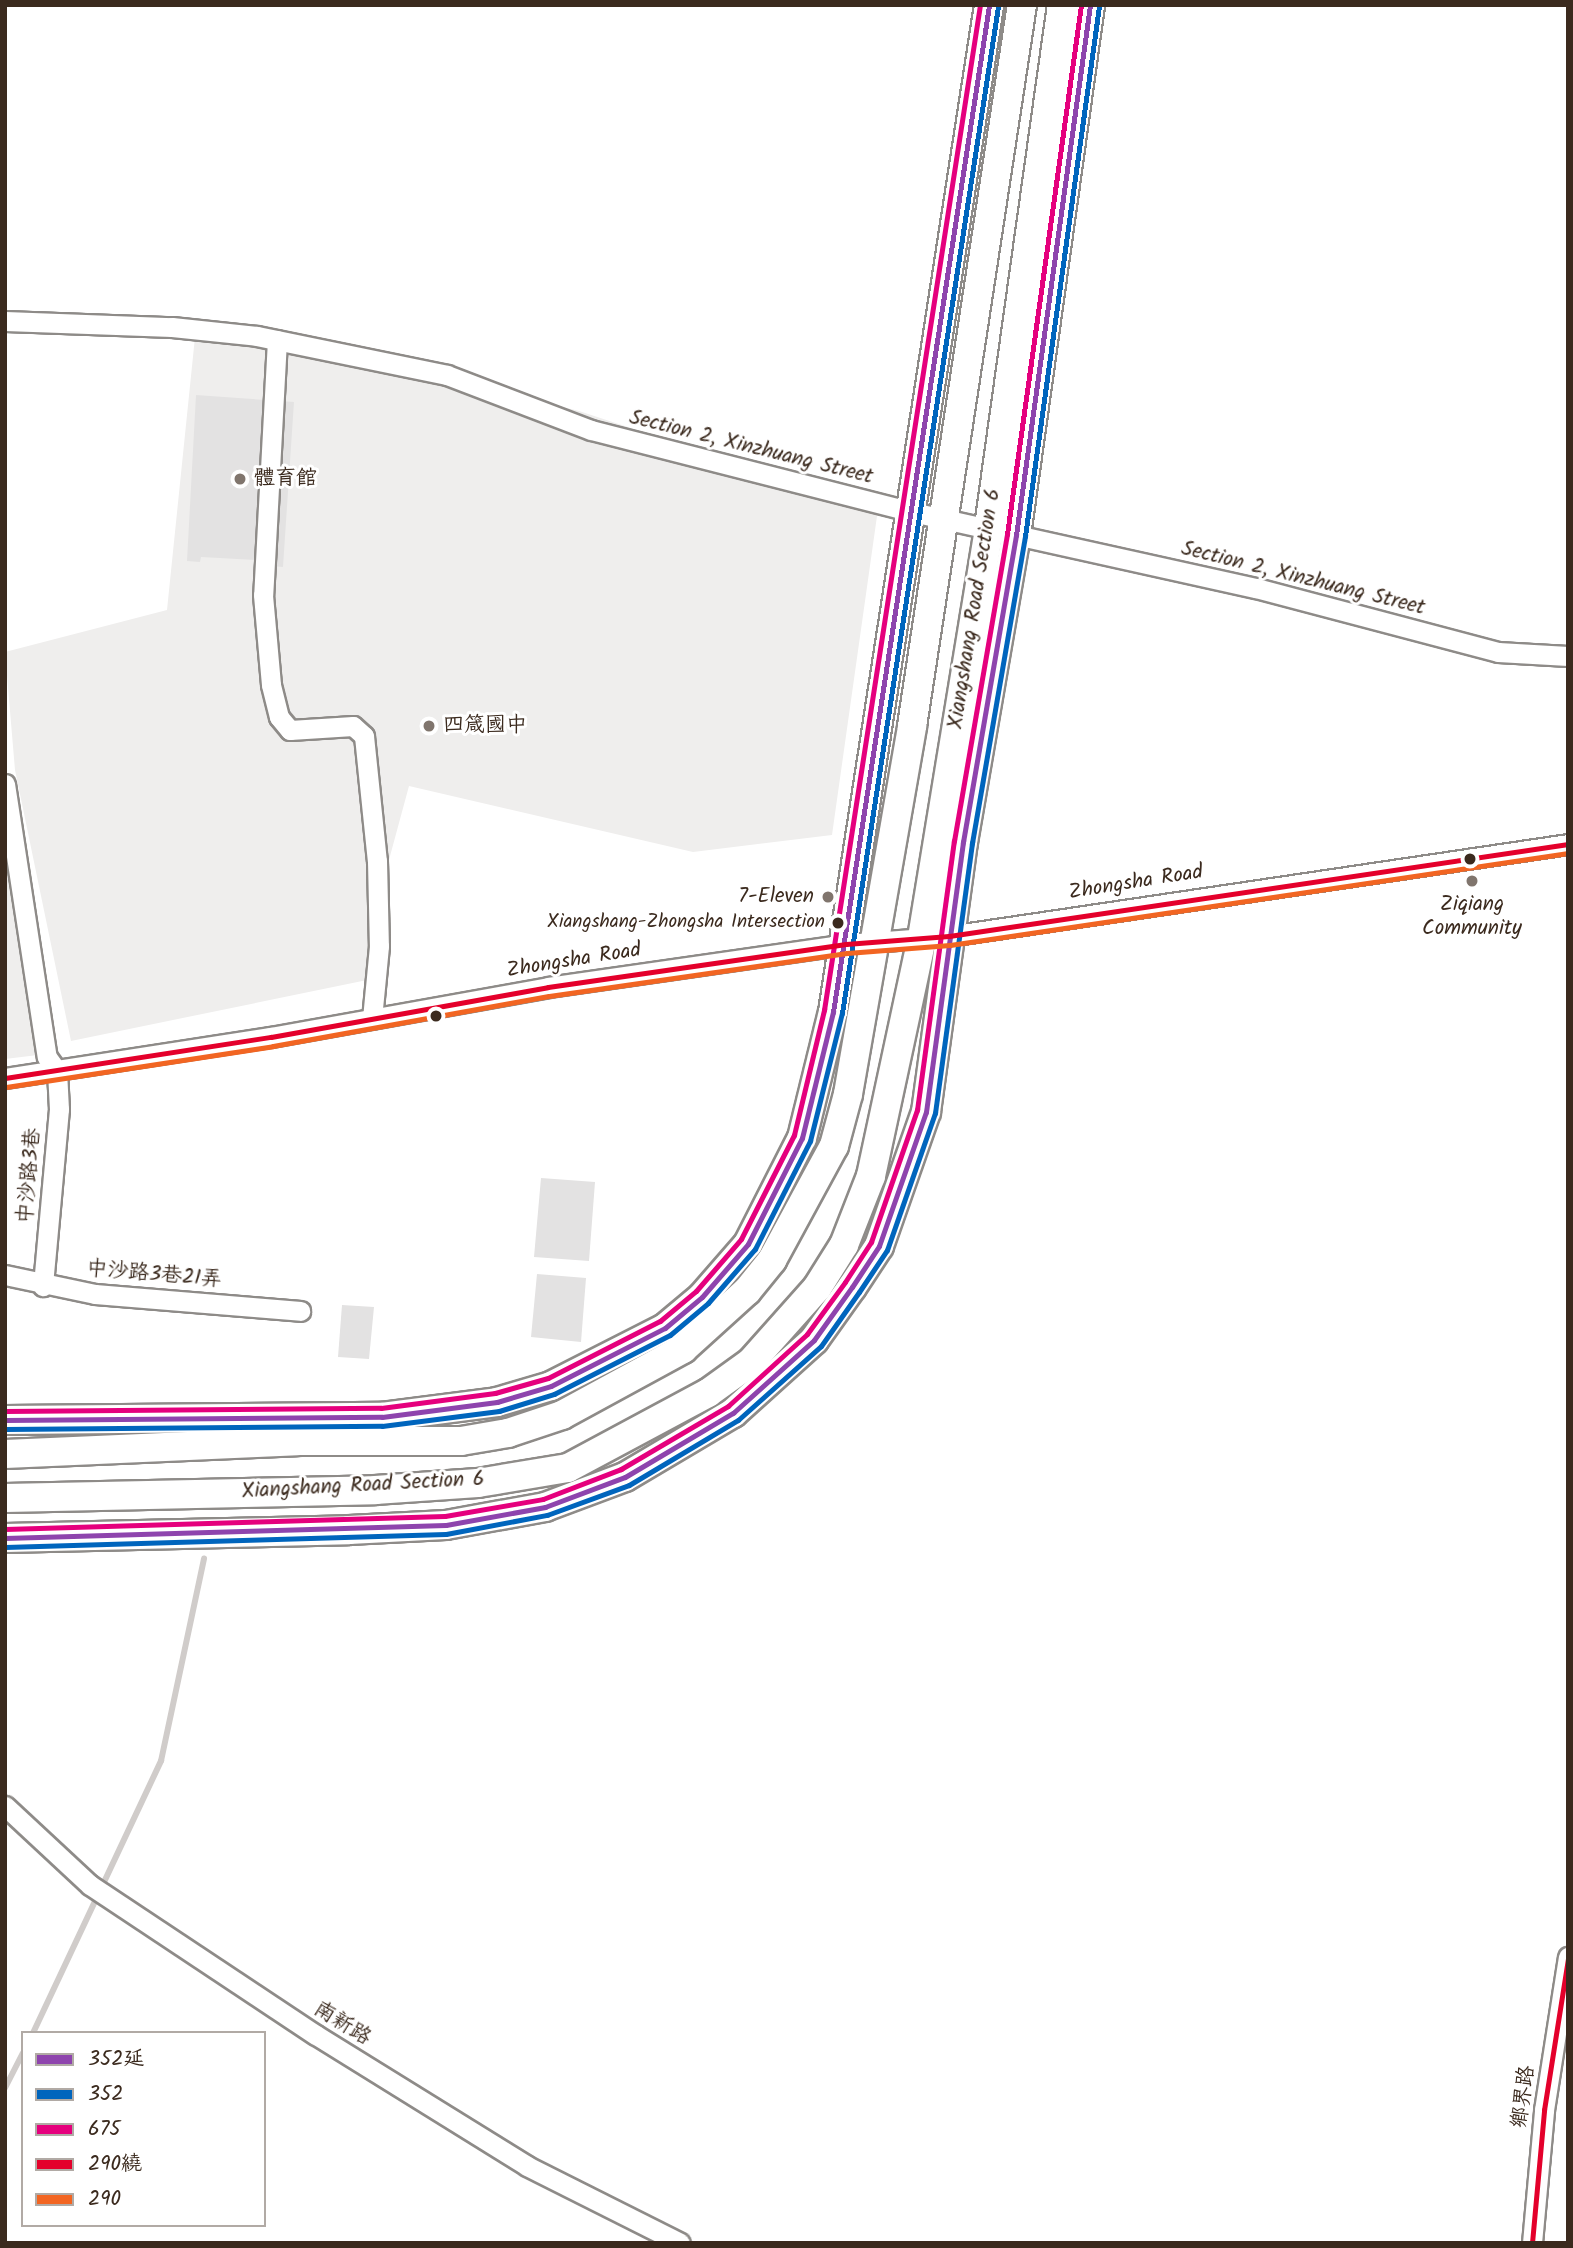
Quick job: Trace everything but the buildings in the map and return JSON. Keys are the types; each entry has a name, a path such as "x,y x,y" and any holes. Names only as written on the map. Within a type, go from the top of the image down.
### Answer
{"main road":[{"path":"5,1420 382,1417 447,1411 551,1386 665,1328 726,1271 770,1208 810,1111 846,944 908,511 989,5"},
{"name":"Xiangshang Road Section 6","path":"5,1454 284,1441 461,1441 508,1433 562,1415 642,1375 707,1332 772,1260 798,1219 834,1146 877,941 1022,5"},
{"name":"Xiangshang Road Section 6","path":"5,1538 446,1525 545,1507 581,1495 625,1477 733,1413 814,1340 879,1246 926,1112 936,937 989,527 1062,5"},
{"name":"Xiangshang Road Section 6","path":"5,1498 374,1490 478,1483 568,1468 708,1393 751,1362 786,1327 844,1245 883,1130 936,937 1016,535 1090,5"}],"street":[{"name":"Section 2, Xinzhuang Street","path":"5,321 172,327 277,340 447,376 590,430 908,511 1256,588 1499,652 1568,656"},
{"path":"277,340 262,595 271,685 279,717 290,730 353,726 364,736 377,861 379,946 372,1019"},
{"name":"中沙路3巷","path":"5,784 47,1057 57,1071 59,1108 43,1286"},
{"name":"Zhongsha Road","path":"5,1078 372,1019 548,987 846,944 936,937 1568,844"},
{"name":"中沙路3巷21弄","path":"5,1275 43,1286 300,1311"},
{"name":"南新路","path":"5,1806 90,1885 316,2035 527,2166 680,2243"},
{"name":"鄉界路","path":"1532,2243 1544,2110 1568,1957"}],"shaded area":[{"name":"四箴國中","path":"195,337 266,344 441,377 579,411 878,509 832,835 693,852 409,786 383,882 372,979 71,1041 15,770 5,652 167,610"},
{"path":"5,814 38,1055 5,1059"}],"waterway":[{"path":"34,2031 161,1761 204,1559"},
{"path":"5,2088 21,2057"}],"transit line":[{"name":"675","path":"5,1411 381,1408 495,1393 548,1378 660,1321 696,1291 741,1239 794,1135 824,1010 980,5"},
{"name":"352延","path":"5,1420 382,1417 497,1402 551,1386 665,1328 702,1297 748,1244 802,1138 833,1012 989,5"},
{"name":"675","path":"5,1529 445,1516 543,1499 621,1469 728,1406 807,1334 845,1282 871,1242 917,1110 954,841 1007,534 1081,5"},
{"name":"352延","path":"5,1538 446,1525 545,1507 625,1477 733,1413 814,1340 852,1287 879,1246 926,1112 963,842 1016,535 1090,5"},
{"name":"352","path":"5,1429 382,1426 499,1411 554,1394 670,1335 708,1303 755,1249 810,1141 842,1013 998,6"},
{"name":"352","path":"5,1547 446,1534 547,1515 629,1485 738,1420 821,1346 887,1250 935,1113 972,843 1025,536 1099,6"},
{"name":"290繞","path":"5,1078 271,1037 548,987 846,944 949,936 1568,844"},
{"name":"290","path":"6,1087 273,1046 549,996 847,953 950,945 1568,853"},
{"name":"290繞","path":"1532,2243 1544,2110 1568,1959"}],"place":[{"name":"體育館","path":"240,479"},
{"name":"四箴國中","path":"429,726"},
{"name":"Ziqiang Community","path":"1472,881"},
{"name":"7-Eleven","path":"828,897"},
{"name":"Xiangshang-Zhongsha Intersection","path":"838,923"}]}
